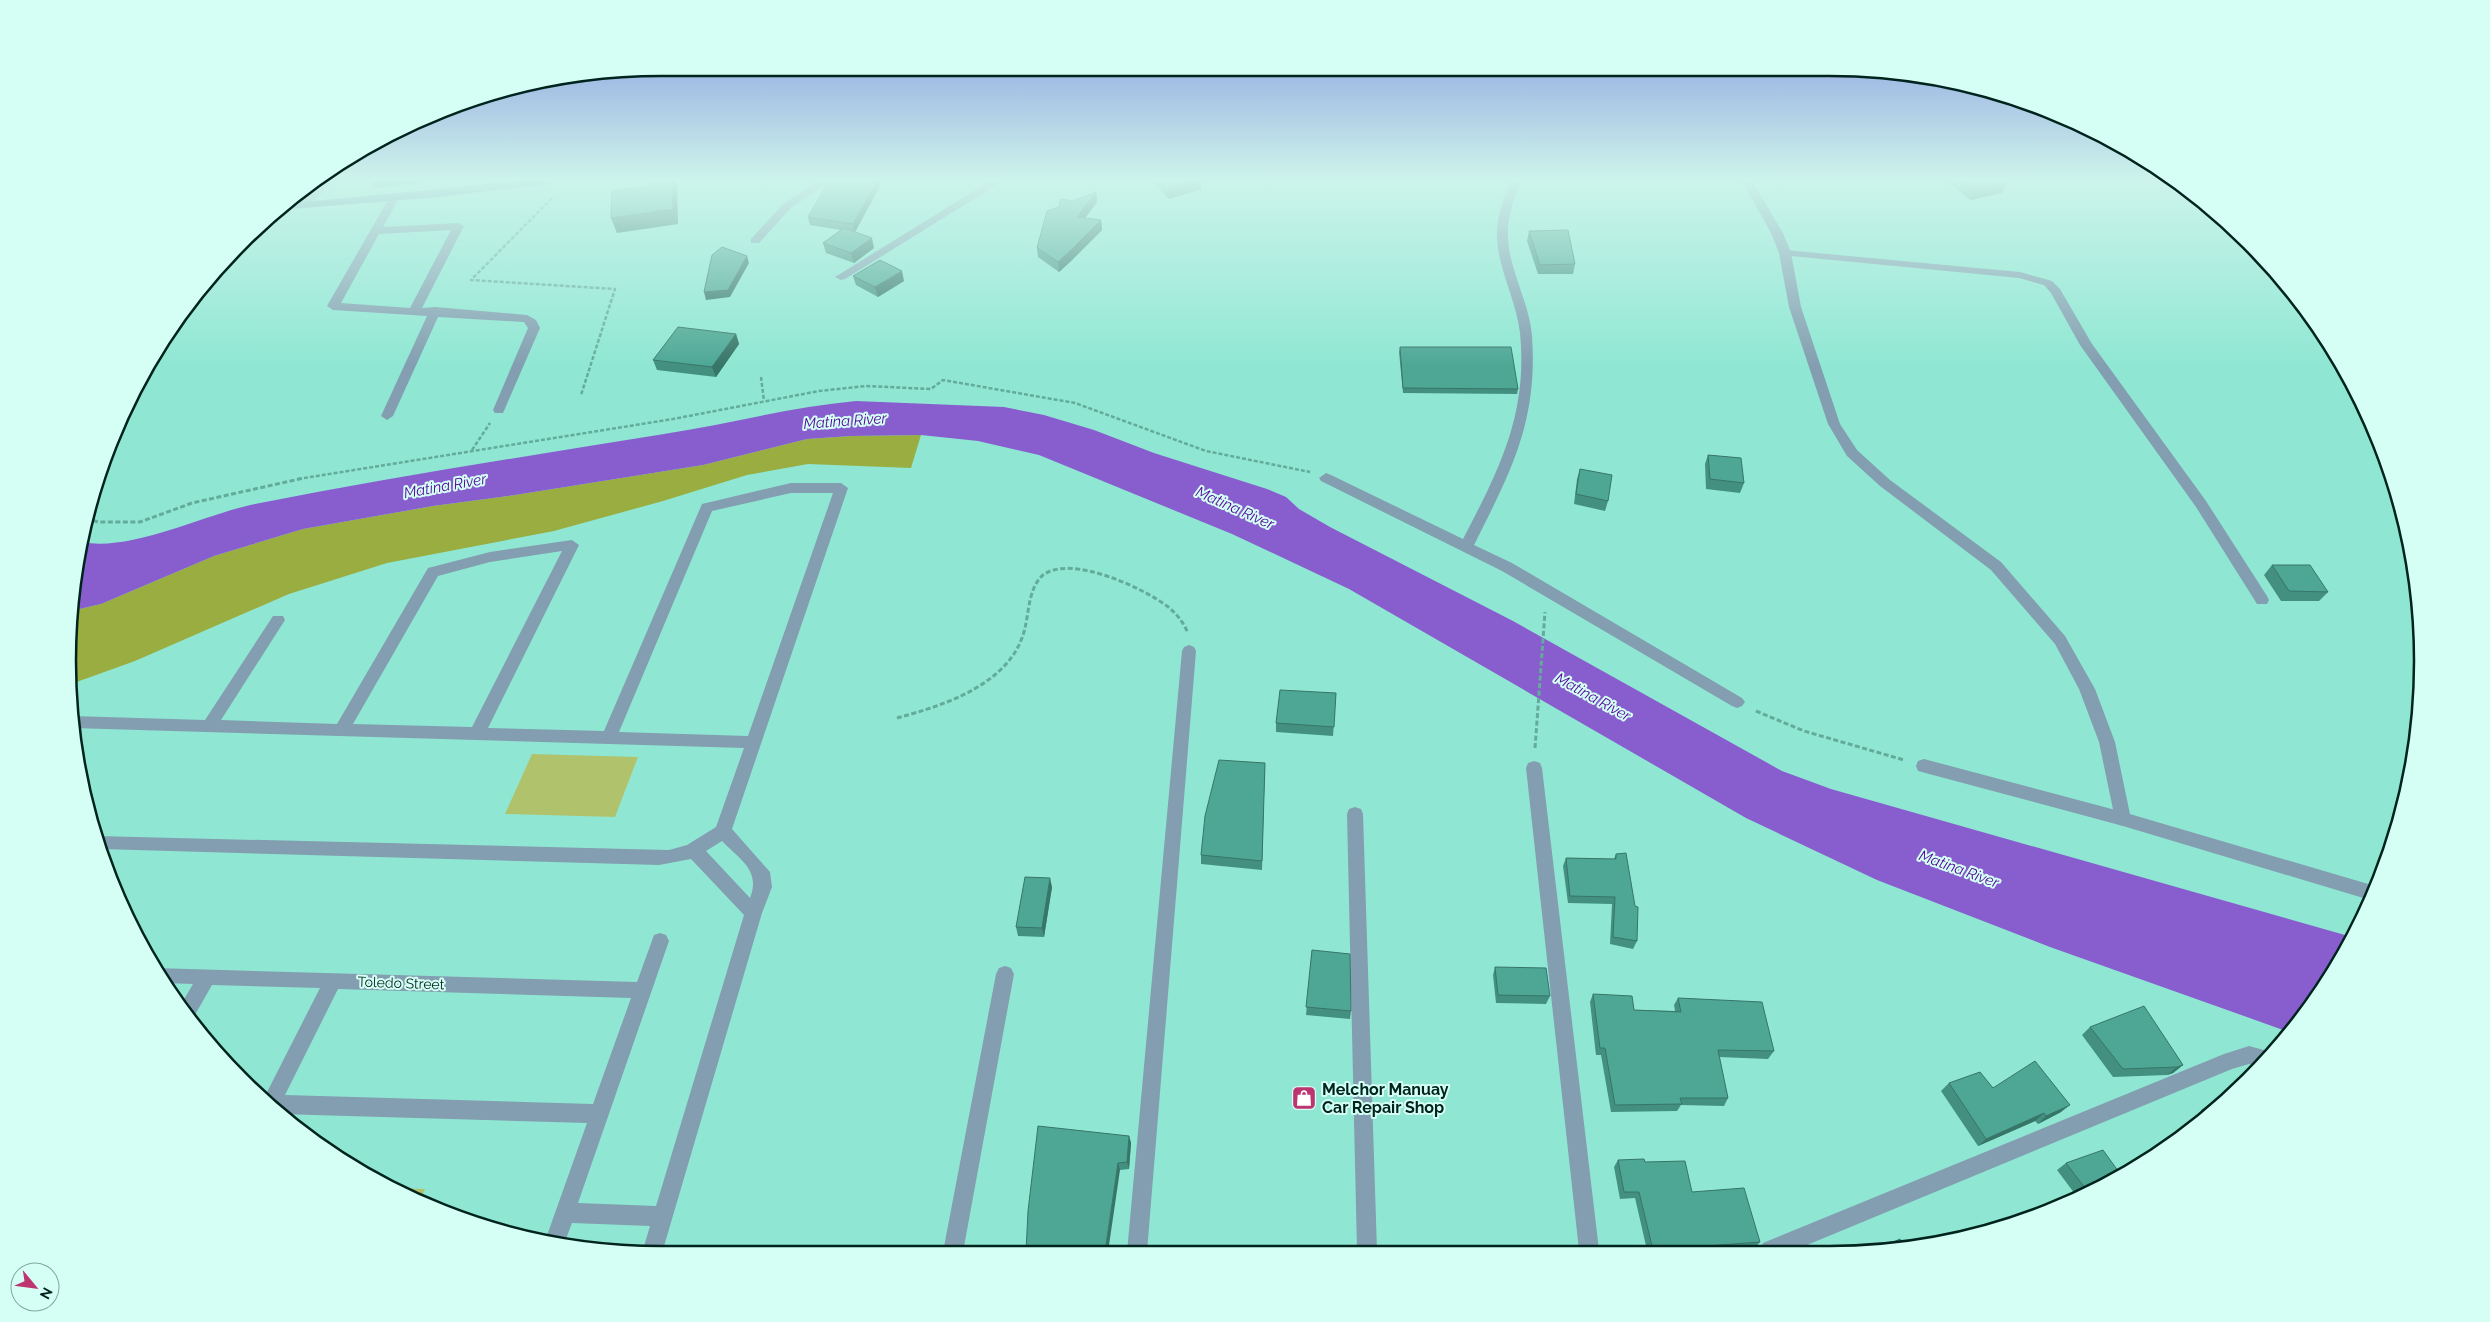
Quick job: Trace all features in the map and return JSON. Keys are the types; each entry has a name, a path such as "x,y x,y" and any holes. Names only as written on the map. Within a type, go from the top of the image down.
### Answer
{"street":[{"path":"370,243 333,306 519,317 527,318 532,323 534,328 499,410"},
{"path":"415,310 449,243"},
{"path":"841,277 897,243"},
{"path":"1466,546 1503,472 1522,416 1526,365 1526,334 1522,306 1502,243"},
{"path":"1781,243 1785,253 1795,307 1834,424 1852,453 1886,483 1996,566 2060,640 2087,689 2108,742 2123,819"},
{"path":"1785,253 2020,275 2048,283 2065,304 2086,346 2201,504 2262,600"},
{"path":"387,416 435,311"},
{"path":"1326,478 1466,546 1554,594 1737,702"},
{"path":"105,842 659,858 683,856 695,851 723,831 841,488 791,488 707,507 610,738"},
{"path":"341,730 433,572 490,557 572,545 477,734"},
{"path":"208,726 278,620"},
{"path":"1138,1246 1189,651"},
{"path":"80,722 754,742"},
{"path":"1924,766 2123,819 2366,891"},
{"path":"1534,768 1589,1246"},
{"path":"1355,814 1367,1246"},
{"path":"654,1246 753,914 763,887 762,872 723,831"},
{"path":"695,851 753,914"},
{"path":"558,1237 660,941"},
{"path":"954,1246 1005,974"},
{"name":"Toledo Street","path":"169,975 642,990"},
{"path":"190,1007 207,977"},
{"path":"273,1099 334,980"},
{"path":"1780,1246 2231,1060 2249,1055 2259,1057"},
{"path":"280,1105 600,1114"},
{"path":"566,1213 664,1216"}],"path":[{"path":"508,243 471,280 615,289 581,395"},
{"path":"761,378 764,402"},
{"path":"93,520 140,522 192,504 318,476 673,419 843,387 885,386 931,389 943,380 1075,403 1206,451 1304,469 1326,478"},
{"path":"472,450 499,410"},
{"path":"898,718 958,699 978,689 994,676 1020,644 1027,628 1034,590 1049,571 1062,568 1100,574 1168,606 1181,617 1187,630 1189,651"},
{"path":"1536,742 1545,610"},
{"path":"1737,702 1804,731 1924,766"}],"green space":[{"path":"921,435 911,468 808,464 747,475 663,501 554,531 387,563 289,594 135,661 77,682 76,661 79,609 101,604 214,556 303,529 433,506 703,465 807,439"},
{"path":"532,754 638,757 615,817 505,814"},
{"path":"410,1189 425,1189 423,1194"}],"water":[{"name":"Matina River","path":"856,401 1004,407 1044,415 1094,430 1154,453 1267,489 1286,497 1299,509 1330,527 1513,621 1782,771 1831,789 2345,935 2315,986 2283,1030 2050,947 1877,880 1746,818 1349,589 1232,534 1039,455 978,441 921,435 807,439 703,465 433,506 303,529 214,556 101,604 79,609 88,543 101,544 123,542 145,537 255,504"}],"building":[{"path":"823,243 865,243 851,253"},
{"path":"1038,243 1078,243 1058,262 1037,248"},
{"path":"1533,243 1571,243 1575,264 1540,265"},
{"path":"722,247 747,256 728,290 704,292 712,255"},
{"path":"880,260 902,271 875,287 853,276"},
{"path":"678,327 736,334 712,367 653,360"},
{"path":"1400,347 1511,347 1518,389 1403,388"},
{"path":"1708,455 1741,458 1744,483 1710,479"},
{"path":"1580,469 1612,475 1608,501 1576,494"},
{"path":"2272,565 2310,565 2328,592 2289,591"},
{"path":"1280,690 1336,693 1334,727 1276,723"},
{"path":"1219,760 1265,763 1262,861 1201,855 1205,816"},
{"path":"1626,853 1635,906 1638,907 1637,941 1613,937 1615,897 1570,896 1566,858 1616,859 1616,854"},
{"path":"1025,877 1050,878 1042,928 1016,927"},
{"path":"1312,950 1350,954 1351,1011 1306,1007"},
{"path":"1495,967 1546,968 1550,996 1498,995"},
{"path":"1593,994 1632,996 1634,1010 1681,1012 1678,998 1762,1002 1774,1051 1718,1050 1728,1098 1680,1098 1682,1104 1615,1105 1605,1048 1600,1048"},
{"path":"2144,1006 2183,1065 2177,1067 2123,1069 2090,1027"},
{"path":"2035,1061 2070,1105 2046,1116 2044,1113 1986,1139 1949,1083 1980,1072 1993,1088"},
{"path":"1038,1126 1129,1136 1127,1162 1118,1163 1106,1246 1026,1246 1028,1211"},
{"path":"2103,1150 2117,1169 2084,1187 2066,1163"},
{"path":"1644,1159 1645,1162 1685,1161 1692,1192 1744,1188 1760,1242 1706,1246 1652,1246 1639,1192 1624,1192 1618,1160"}],"place":[{"name":"Melchor Manuay Car Repair Shop","path":"1304,1098"}]}
